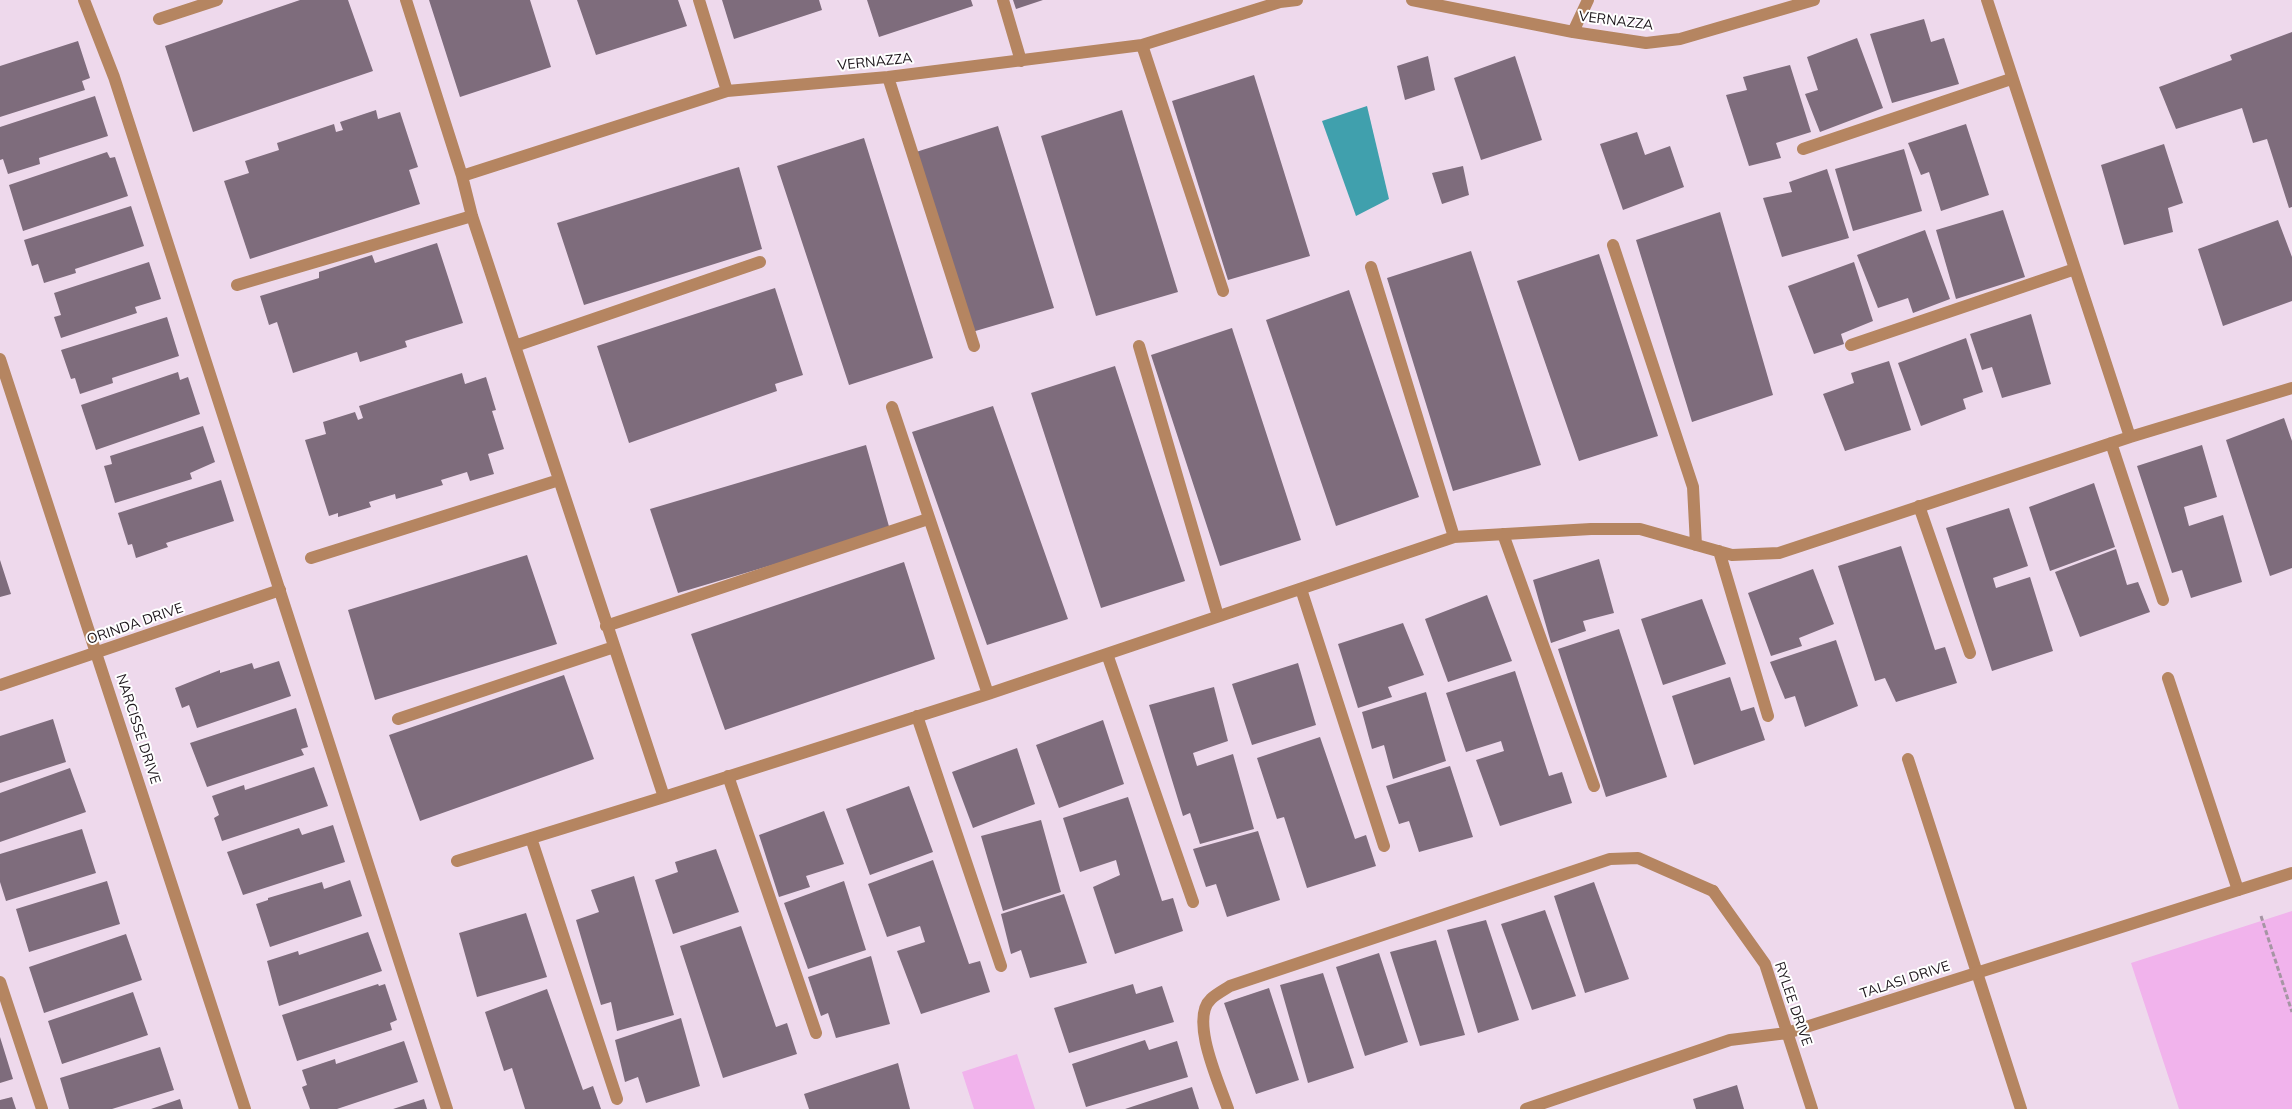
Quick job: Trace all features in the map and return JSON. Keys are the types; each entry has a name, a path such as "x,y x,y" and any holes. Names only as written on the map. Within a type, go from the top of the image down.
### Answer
{"street":[{"path":"84,0 114,77 447,1109"},
{"path":"160,19 217,0"},
{"path":"406,0 462,176 472,216 664,797"},
{"path":"699,0 726,90"},
{"path":"1003,0 1020,61"},
{"name":"VERNAZZA","path":"462,176 726,90 888,77 1142,45 1280,1 1297,0"},
{"name":"VERNAZZA","path":"1412,0 1573,32 1646,43 1680,39 1814,0"},
{"path":"1573,32 1588,0"},
{"path":"1987,0 2011,79 2130,436"},
{"path":"1142,45 1223,291"},
{"path":"888,77 974,346"},
{"path":"1803,149 2011,79"},
{"path":"236,285 472,216"},
{"path":"1613,245 1693,487 1696,545"},
{"path":"515,346 760,262"},
{"path":"1371,268 1454,537"},
{"path":"1851,346 2075,269"},
{"path":"1138,346 1218,616"},
{"name":"NARCISSE DRIVE","path":"0,359 98,654 245,1109"},
{"path":"457,861 988,694 1454,537 1591,529 1640,529 1732,555 1779,553 2130,436 2292,388"},
{"path":"892,407 988,694"},
{"path":"2111,443 2163,600"},
{"path":"311,558 559,480"},
{"path":"1919,506 1970,653"},
{"path":"606,626 928,519"},
{"path":"1503,534 1594,786"},
{"path":"1718,551 1768,716"},
{"path":"1301,588 1384,846"},
{"name":"ORINDA DRIVE","path":"0,685 98,654 280,590"},
{"path":"398,719 614,647"},
{"path":"1107,654 1193,902"},
{"path":"2168,678 2238,890"},
{"path":"917,716 1001,966"},
{"path":"1908,759 2021,1109"},
{"path":"728,776 816,1034"},
{"path":"531,838 617,1099"},
{"name":"RYLEE DRIVE","path":"1228,1109 1204,1038 1202,1020 1209,1000 1230,986 1610,859 1638,858 1713,891 1765,964 1812,1109"},
{"name":"TALASI DRIVE","path":"1526,1109 1730,1040 1787,1033 2292,873"},
{"path":"0,982 42,1109"}],"path":[{"path":"2261,916 2292,1012"}],"shaded area":[{"path":"2292,911 2292,1109 2179,1109 2131,963"},
{"path":"1017,1054 1035,1109 974,1109 962,1072"}],"water":[{"path":"1367,106 1389,199 1356,216 1322,121"}],"building":[{"path":"300,0 348,0 373,71 193,132 165,46"},
{"path":"429,0 530,0 551,67 460,97"},
{"path":"577,0 678,0 687,26 596,55"},
{"path":"722,0 819,0 822,10 734,39"},
{"path":"867,0 971,0 973,6 879,37"},
{"path":"1013,0 1043,0 1016,9"},
{"path":"1924,19 1931,42 1944,38 1959,84 1892,103 1870,34"},
{"path":"2292,32 2292,207 2289,208 2267,139 2253,143 2242,108 2176,129 2159,87 2232,60 2230,55"},
{"path":"1857,38 1883,108 1820,132 1805,94 1818,90 1807,57"},
{"path":"78,41 90,78 82,81 85,90 0,117 0,66"},
{"path":"1428,56 1435,90 1405,100 1397,66"},
{"path":"1515,56 1542,140 1481,160 1454,78"},
{"path":"1790,65 1811,132 1776,143 1781,158 1749,166 1726,95 1747,90 1743,77"},
{"path":"1254,75 1310,256 1228,280 1172,101"},
{"path":"95,96 108,136 39,158 40,164 8,174 3,159 0,160 0,127"},
{"path":"376,110 378,119 400,112 418,167 409,170 420,204 250,259 224,181 249,173 245,161 279,150 277,143 334,124 336,132 343,130 340,122"},
{"path":"1122,110 1178,292 1096,316 1041,136"},
{"path":"1966,124 1989,195 1941,211 1929,172 1921,175 1908,143"},
{"path":"998,126 1054,308 972,332 916,152"},
{"path":"1637,132 1645,155 1670,146 1684,187 1623,210 1600,144"},
{"path":"864,138 933,358 849,385 777,166"},
{"path":"2164,144 2183,203 2168,208 2173,232 2124,245 2101,165"},
{"path":"1904,149 1922,211 1853,231 1835,169"},
{"path":"107,152 110,158 115,157 128,196 23,231 9,185"},
{"path":"1463,166 1469,195 1442,204 1432,173"},
{"path":"739,167 762,249 584,305 557,223"},
{"path":"1827,169 1849,238 1782,257 1763,198 1792,192 1789,182"},
{"path":"131,206 144,246 75,269 76,273 44,283 38,264 32,266 24,240"},
{"path":"2003,210 2025,277 1956,299 1936,230"},
{"path":"1720,212 1773,395 1692,422 1636,240"},
{"path":"2278,220 2292,257 2292,301 2223,326 2198,249"},
{"path":"1925,230 1950,299 1913,313 1908,298 1878,308 1857,255"},
{"path":"437,243 463,323 405,341 407,347 360,362 357,352 293,373 277,322 269,325 260,296 319,278 319,272 372,255 375,263"},
{"path":"1471,251 1541,465 1453,491 1387,278"},
{"path":"1599,254 1658,436 1579,461 1517,281"},
{"path":"149,262 161,299 135,307 137,313 61,338 54,317 61,315 54,293"},
{"path":"1854,262 1873,321 1841,334 1844,344 1814,354 1788,286"},
{"path":"775,288 803,375 775,384 777,391 629,443 597,346"},
{"path":"1349,290 1419,497 1336,526 1266,320"},
{"path":"2031,314 2051,384 2002,398 1992,367 1982,370 1970,334"},
{"path":"167,317 179,356 112,378 113,383 80,394 75,378 71,379 61,350"},
{"path":"1232,328 1301,540 1220,566 1151,355"},
{"path":"1966,338 1983,392 1963,399 1966,409 1921,426 1898,363"},
{"path":"1889,361 1911,430 1845,451 1823,394 1854,383 1851,373"},
{"path":"1115,366 1185,581 1101,608 1031,393"},
{"path":"178,372 180,380 188,377 200,414 96,450 81,405"},
{"path":"462,373 465,384 486,377 496,410 492,411 504,449 488,454 494,474 470,481 467,472 441,480 443,485 396,499 395,494 369,502 371,507 338,517 338,513 329,516 305,440 326,434 323,422 355,412 358,420 363,418 359,406"},
{"path":"993,406 1068,619 987,645 912,432"},
{"path":"2284,418 2292,441 2292,568 2270,576 2226,440"},
{"path":"203,426 215,462 190,473 192,479 115,503 104,466 112,464 110,456"},
{"path":"866,445 890,530 678,593 650,509"},
{"path":"2202,445 2217,497 2184,507 2189,526 2223,515 2242,582 2191,598 2182,570 2172,573 2137,466"},
{"path":"221,480 234,521 166,543 168,547 136,558 132,544 128,545 118,513"},
{"path":"2094,483 2115,547 2050,571 2029,507"},
{"path":"2009,508 2028,566 1993,578 1996,588 2030,577 2053,651 1992,671 1946,528"},
{"path":"1901,546 1935,650 1945,647 1957,683 1896,702 1885,678 1875,681 1838,566"},
{"path":"2116,549 2127,585 2138,582 2150,612 2080,637 2055,572"},
{"path":"527,555 557,644 375,700 348,610"},
{"path":"1599,559 1614,613 1583,621 1586,631 1551,643 1533,580"},
{"path":"0,560 11,594 0,597"},
{"path":"904,562 935,659 725,730 691,634"},
{"path":"1813,569 1834,624 1799,638 1802,646 1771,656 1748,593"},
{"path":"1487,595 1512,661 1448,682 1425,619"},
{"path":"1702,599 1726,664 1663,685 1641,619"},
{"path":"1403,623 1424,675 1388,687 1392,697 1358,708 1338,644"},
{"path":"1619,629 1667,777 1606,797 1558,649"},
{"path":"1836,640 1858,706 1805,727 1795,696 1785,699 1770,662"},
{"path":"279,661 291,696 197,728 189,705 182,708 175,688 220,670 220,673 252,663 254,669"},
{"path":"1298,663 1316,725 1252,745 1232,684"},
{"path":"1515,671 1549,776 1562,772 1572,803 1500,826 1476,760 1504,751 1501,741 1466,752 1446,693"},
{"path":"564,675 594,759 420,821 389,735"},
{"path":"1730,677 1741,711 1754,707 1765,740 1694,765 1672,696"},
{"path":"1214,687 1228,741 1193,753 1197,766 1233,754 1254,829 1200,844 1190,813 1183,816 1149,705"},
{"path":"1426,692 1446,761 1393,779 1384,745 1372,749 1362,712"},
{"path":"296,708 308,747 301,749 304,755 207,787 190,743"},
{"path":"53,719 66,762 0,783 0,736"},
{"path":"1103,720 1124,784 1059,808 1036,745"},
{"path":"1320,737 1355,839 1366,835 1376,866 1307,888 1284,817 1277,819 1257,758"},
{"path":"1017,748 1035,804 973,828 952,772"},
{"path":"1450,766 1473,837 1419,852 1409,821 1399,824 1386,786"},
{"path":"314,767 328,806 222,841 214,818 219,815 212,796 244,785 245,790"},
{"path":"70,768 86,812 0,842 0,793"},
{"path":"909,786 933,852 870,875 846,809"},
{"path":"1128,797 1162,901 1173,898 1183,931 1115,954 1093,887 1120,875 1116,860 1080,872 1063,818"},
{"path":"824,811 844,864 806,876 810,887 779,897 759,835"},
{"path":"1041,820 1061,892 1003,911 981,836"},
{"path":"333,825 345,862 243,895 227,852 299,828 302,835"},
{"path":"82,829 96,873 6,901 0,882 0,854"},
{"path":"1258,831 1280,900 1227,917 1216,884 1206,887 1193,849"},
{"path":"716,849 739,912 673,934 655,880 678,872 675,862"},
{"path":"933,860 969,964 980,961 990,992 921,1014 897,951 925,942 920,926 887,937 868,884"},
{"path":"634,876 674,1015 617,1031 611,1002 601,1005 576,920 599,912 591,890"},
{"path":"350,880 362,916 270,947 256,904 268,900 268,898 322,882 324,889"},
{"path":"107,881 120,924 29,952 16,909"},
{"path":"844,881 866,950 808,969 784,903"},
{"path":"1594,882 1629,979 1585,993 1554,896"},
{"path":"1064,894 1087,963 1030,978 1021,950 1011,954 1001,914"},
{"path":"1545,910 1576,996 1532,1010 1501,924"},
{"path":"526,913 547,977 477,997 459,933"},
{"path":"1486,920 1519,1020 1478,1033 1447,930"},
{"path":"741,926 776,1027 787,1023 797,1054 723,1078 680,946"},
{"path":"368,932 382,971 279,1006 267,961 298,951 299,955"},
{"path":"126,934 142,980 44,1013 29,967"},
{"path":"1436,940 1465,1035 1420,1046 1390,952"},
{"path":"1379,953 1408,1042 1365,1056 1336,967"},
{"path":"871,956 890,1024 836,1038 828,1013 821,1016 808,977"},
{"path":"1323,973 1354,1068 1308,1083 1280,985"},
{"path":"378,984 379,986 385,984 397,1020 390,1023 392,1030 297,1061 282,1015"},
{"path":"1133,984 1136,994 1162,986 1174,1022 1069,1053 1054,1008"},
{"path":"1269,988 1299,1080 1256,1094 1224,1003"},
{"path":"547,989 583,1090 593,1086 601,1109 525,1109 512,1068 504,1071 485,1012"},
{"path":"133,992 148,1035 62,1064 48,1021"},
{"path":"681,1018 700,1086 646,1103 638,1077 625,1082 615,1040"},
{"path":"0,1037 13,1079 0,1083"},
{"path":"1145,1040 1149,1050 1177,1041 1188,1077 1086,1107 1072,1064"},
{"path":"404,1041 418,1082 337,1109 310,1109 302,1087 307,1085 302,1070 335,1059 336,1064"},
{"path":"160,1047 174,1090 112,1109 69,1109 60,1078"},
{"path":"898,1063 910,1109 809,1109 804,1094"},
{"path":"1737,1085 1744,1109 1696,1109 1693,1099"},
{"path":"1192,1087 1199,1109 1125,1109"},
{"path":"12,1097 16,1109 0,1109 0,1100"},
{"path":"180,1099 183,1109 151,1109"},
{"path":"424,1099 427,1109 393,1109"}]}
